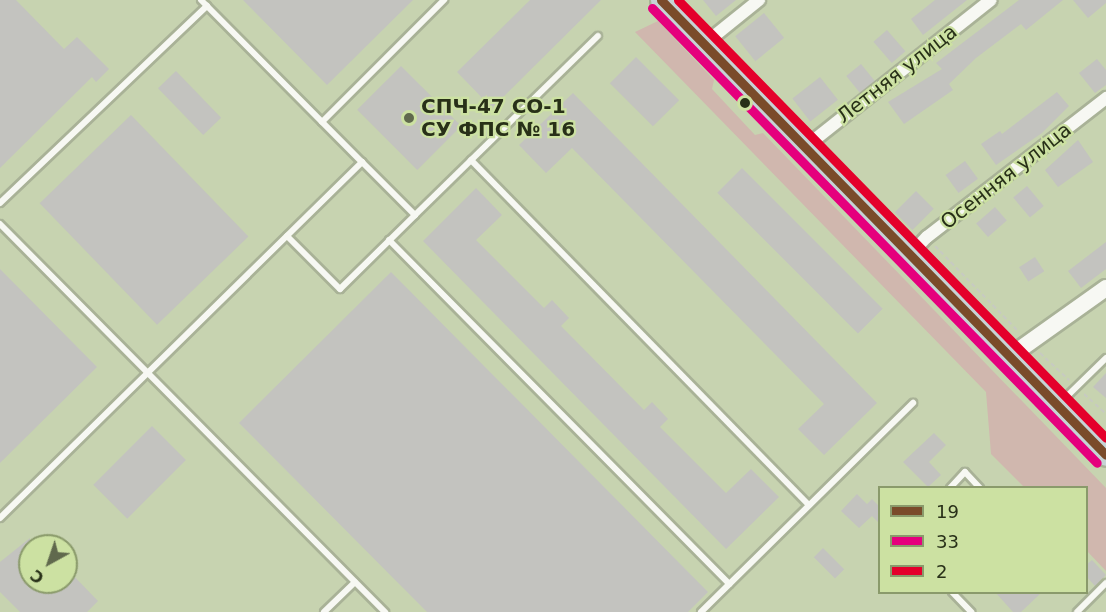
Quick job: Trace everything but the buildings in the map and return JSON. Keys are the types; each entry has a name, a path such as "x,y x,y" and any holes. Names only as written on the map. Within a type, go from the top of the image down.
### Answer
{"highway":[{"path":"661,0 1106,455"}],"street":[{"path":"703,45 759,0"},
{"name":"Летняя улица","path":"804,148 991,0"},
{"name":"Осенняя улица","path":"909,256 927,237 1106,98"},
{"path":"1008,357 1106,288"}],"lane":[{"path":"201,0 415,214"},
{"path":"322,122 444,0"},
{"path":"0,204 207,6"},
{"path":"287,236 340,289 598,36"},
{"path":"471,160 809,505"},
{"path":"0,518 362,162"},
{"path":"0,224 385,612"},
{"path":"389,240 730,584"},
{"path":"1056,406 1106,358"},
{"path":"701,612 913,403"},
{"path":"952,486 965,472 978,486"},
{"path":"324,612 355,582"},
{"path":"1077,612 1106,583"},
{"path":"956,594 971,612"}],"path":[{"path":"927,237 1029,342 1106,414"}],"shaded area":[{"path":"658,21 714,80 712,89 755,135 763,133 1106,488 1106,571 1088,552 1088,486 1023,486 991,454 986,392 635,32"}],"transit line":[{"name":"19","path":"661,0 1106,455"},
{"name":"2","path":"678,0 1106,438"},
{"name":"33","path":"652,8 1097,463"}],"place":[{"name":"СПЧ-47 СО-1 СУ ФПС № 16","path":"409,118"}]}
